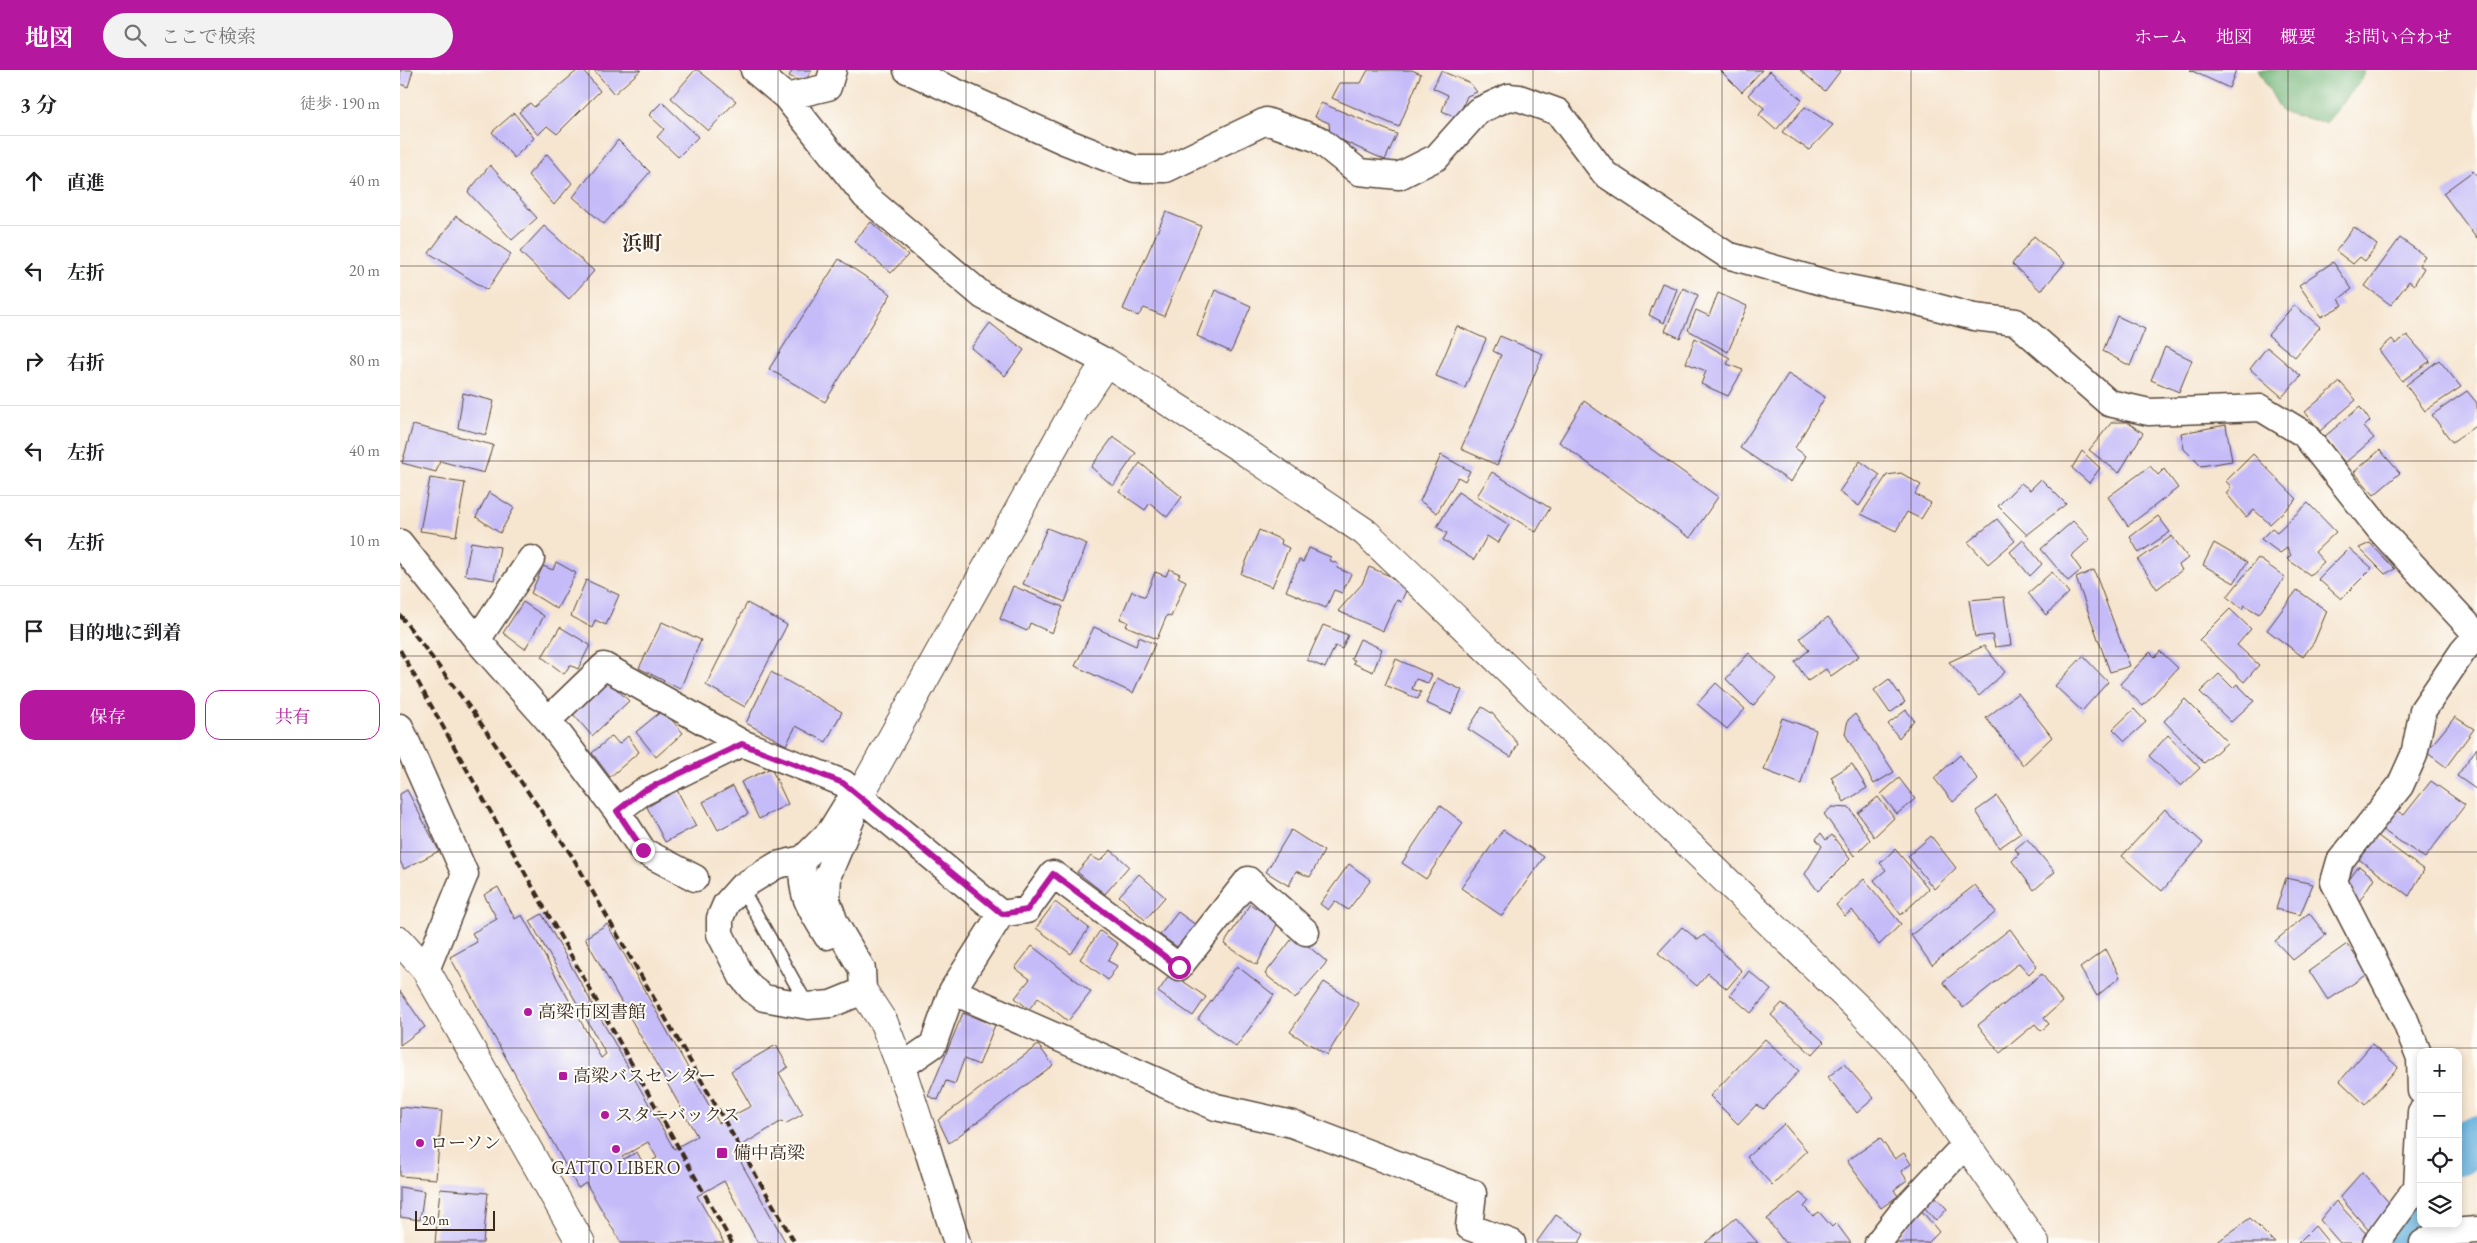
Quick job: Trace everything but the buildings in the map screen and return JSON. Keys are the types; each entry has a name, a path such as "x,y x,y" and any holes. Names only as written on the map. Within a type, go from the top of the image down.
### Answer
{"street":[{"path":"754,70 786,97 865,196 976,290 1106,362 1245,451 1365,532 1860,1011 1899,1051 2035,1243"},
{"path":"786,97 828,87 833,70"},
{"path":"907,70 1064,141 1135,169 1166,169 1266,121 1318,139 1359,172 1399,176 1436,157 1478,112 1508,97 1527,101 1558,112 1605,174 1727,255 1833,285 1974,317 2016,322 2109,404 2149,412 2261,408 2304,434 2382,531 2477,635 2462,651 2423,710 2414,755 2400,786 2340,861 2334,882 2405,1020 2417,1050"},
{"path":"863,992 862,969 835,923 827,900 827,888 834,858 849,827 860,795 1075,409 1106,362"},
{"path":"400,543 477,640 548,720 617,811 643,850 695,878"},
{"path":"477,640 530,559"},
{"path":"548,720 604,666 742,744 843,783 860,795 875,812 1002,914 1027,910 1053,874 1179,967 1248,880 1306,932"},
{"path":"400,727 465,874 426,970"},
{"path":"617,811 641,792 742,744"},
{"path":"860,795 846,806 830,832 803,859 777,865 741,887 726,904 720,918 720,934 738,969 752,989 764,998 808,1006 830,1004 863,992"},
{"path":"803,859 802,878 804,894 846,969 884,1022 902,1067 957,1243"},
{"path":"902,1067 933,1045 952,991 1002,914"},
{"path":"400,941 426,970 581,1243"},
{"path":"952,991 1216,1107 1292,1124 1473,1193 1469,1227 1512,1243"},
{"path":"2376,1243 2417,1188 2420,1138"},
{"path":"1878,1243 1903,1211 1965,1145"},
{"path":"2423,1243 2439,1233 2477,1230"}],"lane":[{"path":"741,887 808,1006"}],"green space":[{"path":"2258,70 2365,70 2360,82 2326,123 2282,112"}],"waterway":[{"path":"2462,1146 2477,1139"},
{"path":"2406,1243 2419,1228"}],"railway":[{"path":"400,615 473,712 572,856 795,1243"},
{"path":"400,650 732,1243"}],"place":[{"name":"高梁市図書館","path":"528,1012"},
{"name":"高梁バスセンター","path":"563,1076"},
{"name":"スターバックス","path":"605,1115"},
{"name":"ローソン","path":"420,1143"},
{"name":"GATTO LIBERO","path":"616,1149"},
{"name":"備中高梁","path":"722,1153"}],"district":[{"name":"浜町","path":"642,243"}],"route":[{"path":"643,850 617,811 641,792 742,744 843,783 860,795 875,812 1002,914 1027,910 1053,874 1179,967"}]}
